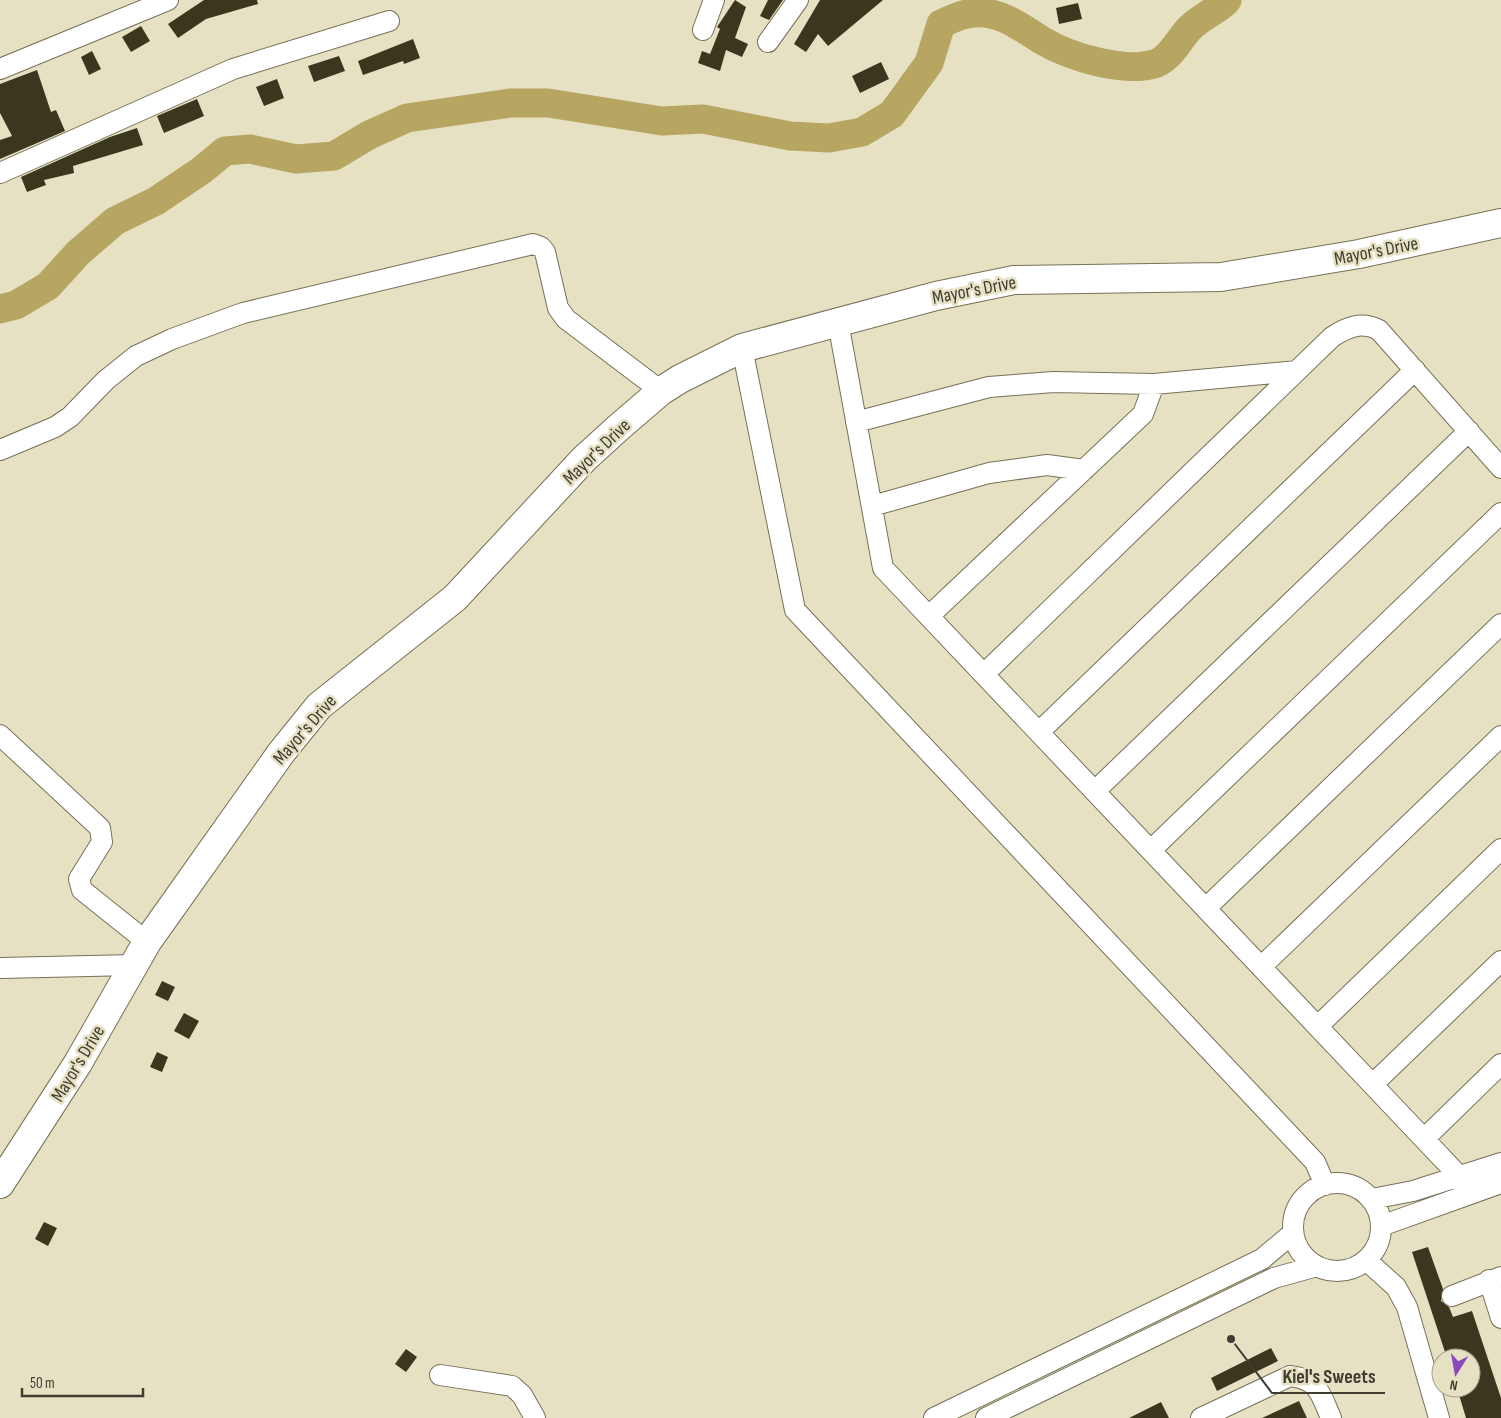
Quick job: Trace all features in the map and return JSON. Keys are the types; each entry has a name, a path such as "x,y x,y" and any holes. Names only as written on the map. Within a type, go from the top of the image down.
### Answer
{"street":[{"path":"0,69 168,0"},
{"path":"703,30 714,0"},
{"path":"768,42 798,0"},
{"path":"0,174 233,69 389,21"},
{"name":"Mayor's Drive","path":"0,1184 78,1063 147,942 280,753 319,706 456,598 584,459 661,391 704,366 742,348 945,294 1014,280 1221,278 1359,254 1501,223"},
{"path":"0,450 55,427 70,417 106,380 136,356 172,339 243,313 533,244 541,247 546,252 558,308 566,319 661,391"},
{"path":"838,322 883,568 1373,1084 1463,1185"},
{"path":"984,674 1332,337 1344,329 1360,325 1370,325 1379,330 1501,468"},
{"path":"742,348 795,610 1315,1162 1325,1185"},
{"path":"1039,732 1415,370"},
{"path":"856,422 989,387 1053,382 1154,384 1297,371"},
{"path":"929,616 1144,414 1154,384"},
{"path":"1095,791 1469,431"},
{"path":"872,506 989,473 1047,465 1084,470"},
{"path":"1151,850 1501,513"},
{"path":"1206,908 1501,624"},
{"path":"0,735 100,828 102,842 79,879 82,890 147,942"},
{"path":"1261,967 1501,736"},
{"path":"1318,1026 1501,849"},
{"path":"1373,1084 1501,961"},
{"path":"0,968 134,966"},
{"path":"1424,1139 1501,1064"},
{"path":"1381,1226 1463,1185 1501,1163"},
{"path":"1334,1183 1348,1184 1361,1190 1372,1199 1379,1212 1380,1239 1366,1260 1354,1267 1342,1270 1329,1270 1316,1266 1306,1258 1297,1246 1293,1233 1294,1218 1298,1205 1308,1194 1325,1185 1334,1183"},
{"path":"1372,1199 1463,1185 1501,1183"},
{"path":"934,1418 1262,1258 1293,1233"},
{"path":"1366,1260 1396,1287 1407,1307 1439,1418"},
{"path":"986,1418 1274,1278 1316,1266"},
{"path":"1452,1296 1495,1279 1501,1318"},
{"path":"440,1376 512,1386 522,1395 534,1418"},
{"path":"1201,1418 1290,1376 1302,1378 1318,1388 1331,1418"}],"building":[{"path":"204,0 257,0 258,4 206,19 178,38 168,24"},
{"path":"735,0 746,7 735,38 748,44 742,57 726,50 720,71 698,63 702,51 710,54 720,29 717,27"},
{"path":"768,0 783,0 769,20 760,16"},
{"path":"820,0 883,0 828,46 818,34 806,52 794,44"},
{"path":"1078,3 1082,19 1059,24 1056,8"},
{"path":"141,26 150,41 131,52 122,37"},
{"path":"413,39 420,58 404,64 403,61 363,75 358,61"},
{"path":"92,51 101,69 89,75 81,57"},
{"path":"339,56 345,71 314,82 308,66"},
{"path":"881,62 889,79 860,93 852,76"},
{"path":"37,70 51,112 56,110 65,131 0,159 0,140 12,136 0,113 0,84"},
{"path":"277,79 284,98 264,106 256,87"},
{"path":"197,99 204,116 164,133 157,116"},
{"path":"137,128 143,145 73,166 74,173 44,180 46,185 27,192 21,177 110,137"},
{"path":"162,981 175,987 168,1001 155,995"},
{"path":"184,1013 199,1021 189,1039 174,1031"},
{"path":"157,1052 168,1057 162,1072 150,1067"},
{"path":"44,1222 57,1228 48,1246 35,1239"},
{"path":"1428,1247 1443,1289 1441,1301 1449,1307 1453,1317 1472,1311 1501,1398 1501,1418 1466,1418 1460,1398 1481,1398 1481,1348 1444,1348 1412,1252"},
{"path":"1271,1348 1278,1361 1217,1391 1211,1378"},
{"path":"406,1349 417,1357 406,1372 395,1364"},
{"path":"1299,1401 1307,1418 1262,1418"},
{"path":"1161,1402 1169,1418 1129,1418"}],"waterway":[{"path":"0,309 16,305 48,286 78,253 115,221 156,201 202,170 225,151 250,149 296,159 334,156 369,135 407,118 510,103 548,103 662,121 703,119 790,136 829,138 862,132 892,114 929,63 941,24 957,17 973,13 993,14 1068,53 1114,65 1144,66 1157,63 1166,57 1192,26 1227,0"}],"place":[{"name":"Kiel's Sweets","path":"1231,1339"}]}
